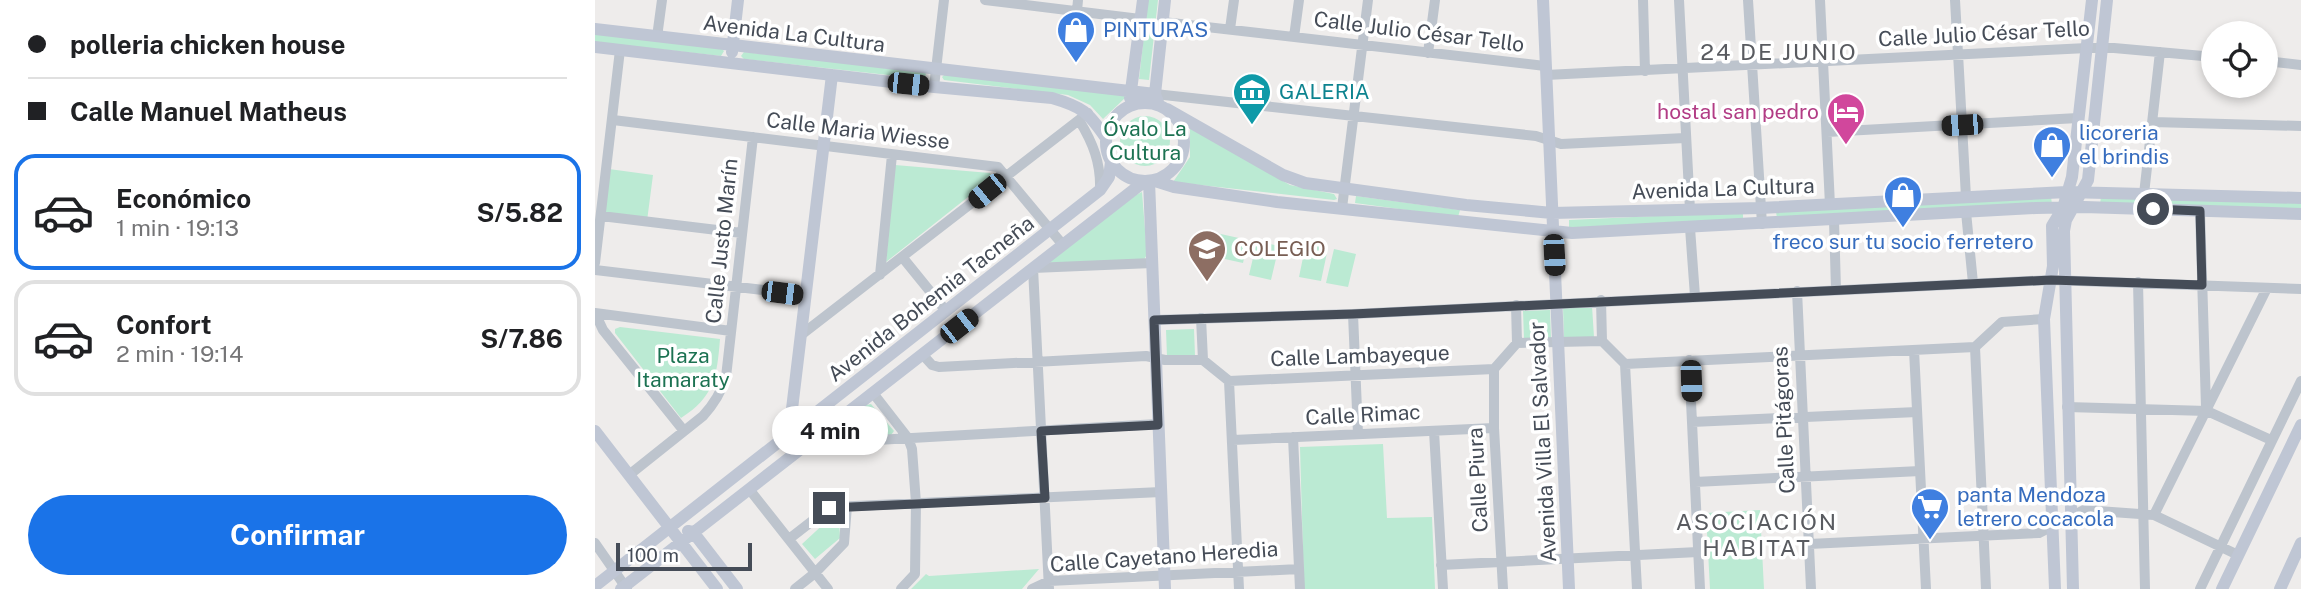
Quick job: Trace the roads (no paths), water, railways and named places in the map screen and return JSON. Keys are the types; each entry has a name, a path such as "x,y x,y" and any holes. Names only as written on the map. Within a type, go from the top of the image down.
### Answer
{"main road":[{"path":"730,64 738,0"},
{"path":"1130,106 1143,0"},
{"path":"1161,103 1165,0"},
{"name":"Avenida Villa El Salvador","path":"1543,0 1569,589"},
{"path":"2068,208 2067,192 2092,0"},
{"path":"2073,589 2067,407 2058,280 2053,266 2052,226 2088,180 2107,0"},
{"name":"Avenida La Cultura","path":"595,29 1131,91 1161,103 1294,180 1345,190 1466,205 1552,213 1760,208 2067,192 2301,198"},
{"name":"Avenida La Cultura","path":"595,47 933,87 1052,98 1071,104 1083,117"},
{"path":"789,434 832,75"},
{"path":"1161,103 1176,118 1182,129 1185,141 1183,153 1169,174 1150,181 1125,176 1111,162 1106,150 1106,138 1113,118 1130,106 1161,103"},
{"path":"1083,117 1106,138"},
{"path":"1100,190 1109,177 1111,162"},
{"name":"Avenida La Cultura","path":"1150,181 1277,202 1553,232 1587,233 2068,208 2301,214"},
{"path":"1150,181 1165,582"},
{"name":"Avenida Bohemia Tacneña","path":"624,588 1033,268 1150,181"},
{"name":"Avenida Bohemia Tacneña","path":"595,586 1100,190"},
{"path":"1463,221 1466,205"},
{"path":"2055,589 2044,319 2058,280"},
{"path":"2223,589 2301,425"},
{"path":"595,431 717,589"},
{"path":"670,527 693,532 737,589"},
{"path":"2280,589 2301,543"}],"street":[{"path":"657,37 661,0"},
{"path":"933,87 944,0"},
{"path":"985,0 1140,19"},
{"path":"1076,11 1078,0"},
{"path":"1230,29 1234,0"},
{"path":"1294,37 1299,0"},
{"path":"1342,208 1368,0"},
{"path":"1429,53 1435,0"},
{"path":"1643,0 1645,71"},
{"path":"1679,0 1690,210"},
{"path":"1748,0 1762,224"},
{"path":"1820,0 1831,205"},
{"path":"1955,0 1966,197"},
{"name":"Calle Julio César Tello","path":"1163,22 1429,53 1546,70 1645,71 2087,48 2201,56"},
{"path":"595,263 620,50"},
{"path":"2144,194 2160,52"},
{"path":"2278,62 2301,65"},
{"path":"1161,103 1354,116 1536,136 1561,144 1685,138"},
{"path":"801,335 1083,117 1098,159 1100,190"},
{"path":"1827,132 2078,118"},
{"name":"Calle Maria Wiesse","path":"613,120 998,167 1007,175"},
{"path":"2153,122 2301,126"},
{"name":"Calle Justo Marín","path":"629,475 703,416 721,391 726,377 753,137"},
{"path":"880,275 892,155"},
{"path":"1007,175 1048,231 1063,246"},
{"path":"2200,211 2207,411"},
{"path":"1966,212 1973,283"},
{"path":"601,216 742,233"},
{"path":"1834,220 1836,290"},
{"path":"1690,228 1696,296"},
{"path":"903,258 946,311"},
{"path":"1049,585 1033,268 1152,263"},
{"path":"595,270 805,295"},
{"path":"1154,320 1353,314 1556,302 2058,280 2301,289"},
{"path":"2138,282 2140,408 2148,514 2145,589"},
{"path":"2148,514 2207,411 2267,288"},
{"name":"Calle Pitágoras","path":"1797,291 1811,589"},
{"path":"1601,300 1602,341 1625,363 1637,589"},
{"path":"1493,369 1517,343 1516,305"},
{"path":"595,313 731,331"},
{"path":"595,313 603,330 684,432"},
{"path":"1353,314 1358,434"},
{"path":"1201,318 1203,359"},
{"path":"1625,363 1975,347 2002,322 2044,319"},
{"path":"1517,343 1602,341"},
{"path":"1975,347 1986,589"},
{"path":"1915,350 1926,589"},
{"path":"922,354 932,365 939,366 1146,356 1203,359 1229,381 1238,589"},
{"path":"1689,360 1700,589"},
{"name":"Calle Lambayeque","path":"1229,381 1493,369"},
{"name":"Calle Piura","path":"1493,369 1503,589"},
{"path":"2200,589 2301,381"},
{"path":"873,393 908,439 912,449 916,503 915,575 901,589"},
{"path":"2067,407 2207,411 2271,440"},
{"path":"1692,422 1917,412"},
{"path":"789,434 806,444 1158,425"},
{"name":"Calle Rimac","path":"1233,440 1494,428"},
{"path":"1434,430 1443,589"},
{"path":"1293,438 1300,589"},
{"path":"1695,482 1920,471"},
{"path":"749,489 828,589"},
{"path":"789,540 829,508 1161,492"},
{"path":"795,589 844,543 847,506"},
{"path":"1809,544 2039,533 2084,510 2148,514 2238,555"},
{"path":"595,543 610,562 624,588"},
{"path":"1441,565 1698,552"},
{"name":"Calle Cayetano Heredia","path":"1032,589 1049,585 1165,582 1238,572 1299,569"}],"place":[{"name":"PINTURAS","path":"1076,64"},
{"name":"GALERIA","path":"1252,126"},
{"name":"hostal san pedro","path":"1846,146"},
{"name":"licoreria el brindis","path":"2052,179"},
{"name":"freco sur tu socio ferretero","path":"1903,229"},
{"name":"COLEGIO","path":"1207,283"},
{"name":"panta Mendoza letrero cocacola","path":"1930,541"}],"district":[{"name":"24 DE JUNIO","path":"1779,52"},
{"name":"ASOCIACIÓN HABITAT","path":"1757,535"}],"park label":[{"name":"Óvalo La Cultura","path":"1145,141"},
{"name":"Plaza Itamaraty","path":"683,368"}]}
